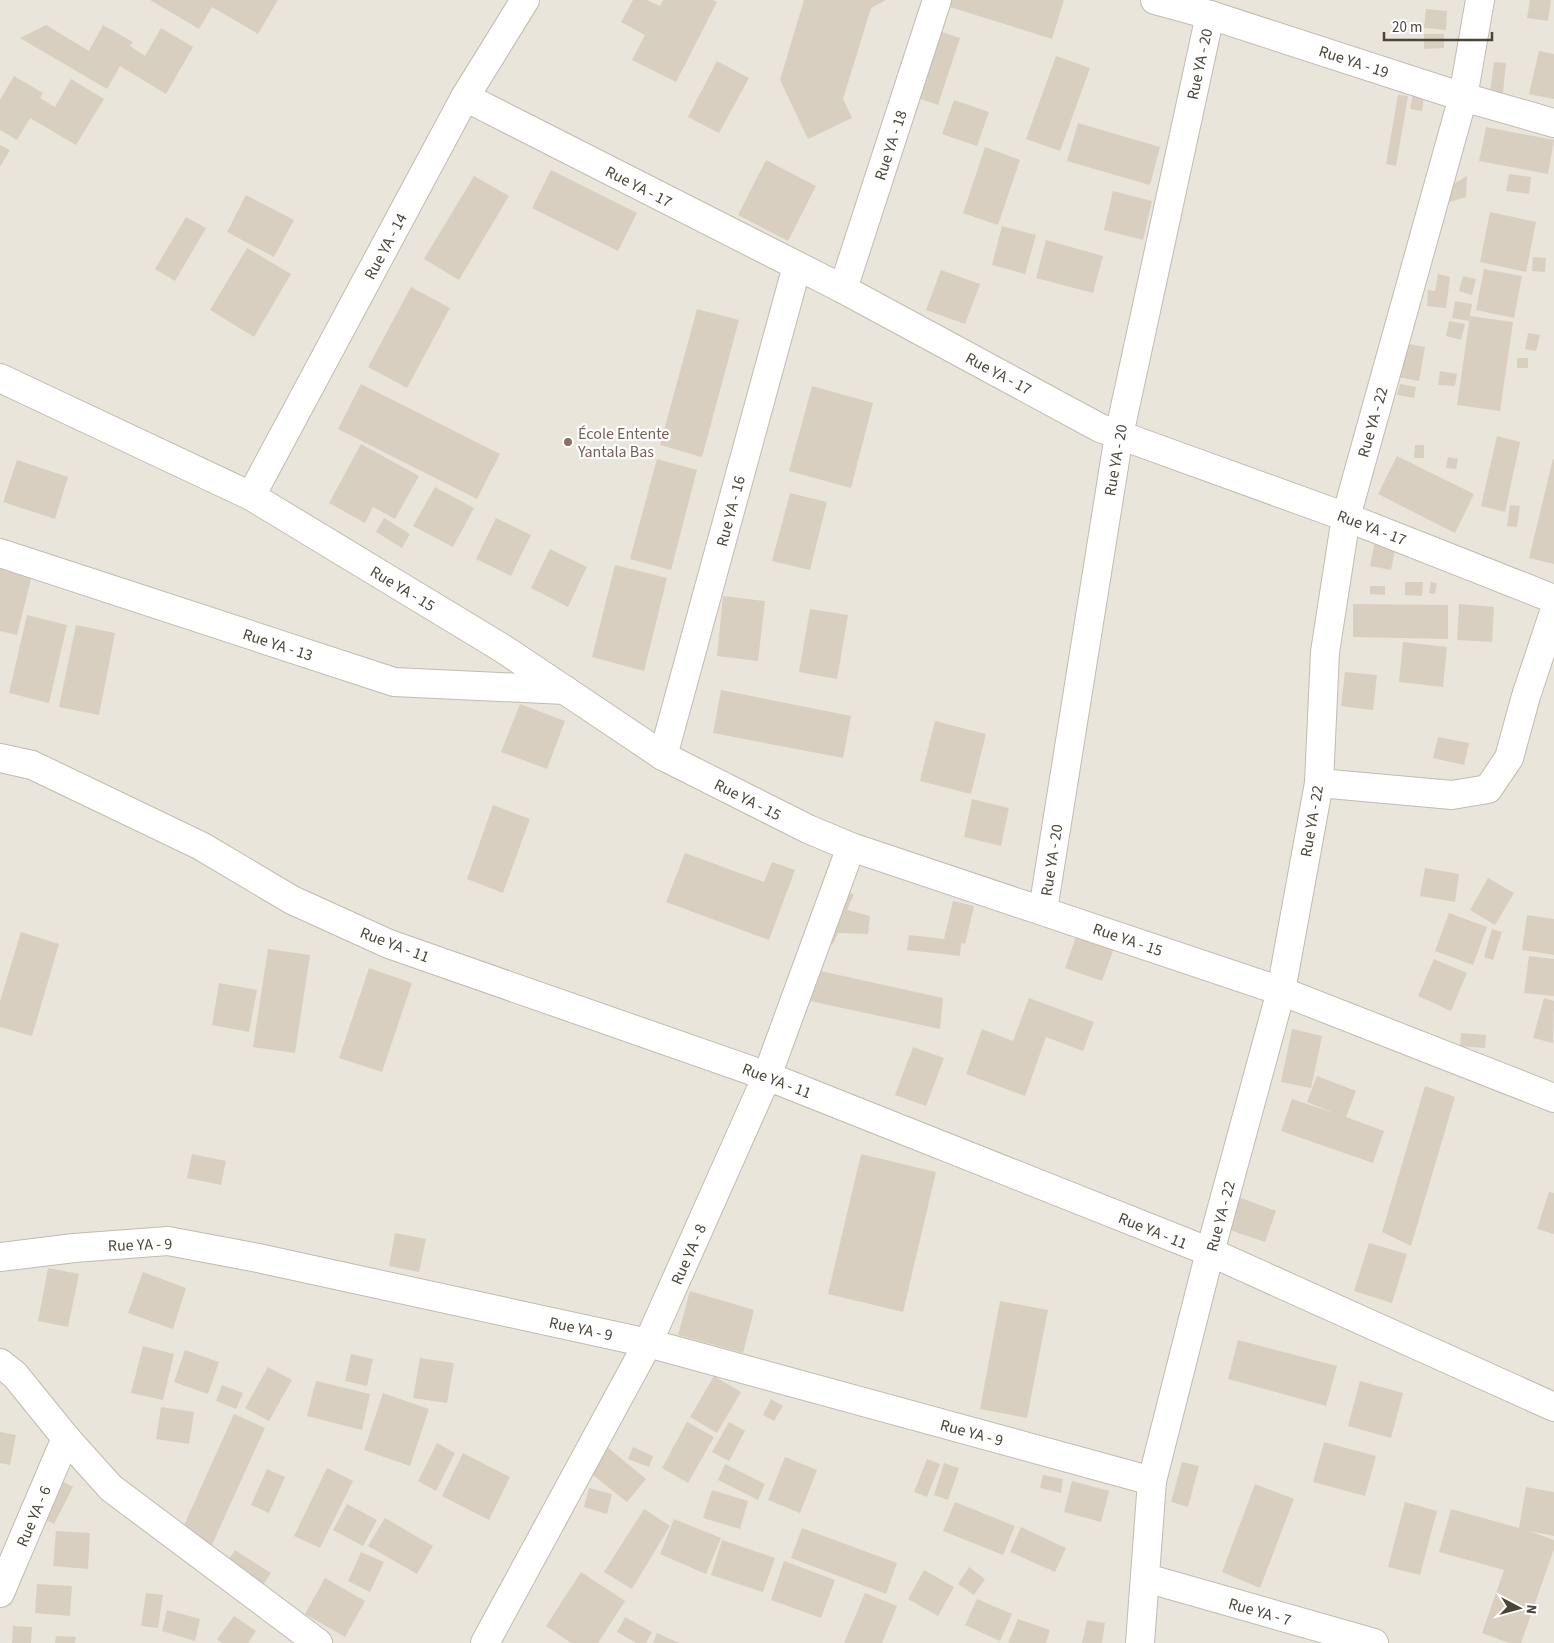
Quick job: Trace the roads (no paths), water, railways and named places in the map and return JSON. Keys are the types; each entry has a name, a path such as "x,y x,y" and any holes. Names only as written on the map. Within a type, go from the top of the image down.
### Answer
{"street":[{"name":"Rue YA - 14","path":"251,496 465,97 525,0"},
{"name":"Rue YA - 18","path":"843,289 936,0"},
{"name":"Rue YA - 19","path":"1155,0 1210,15 1463,97 1554,122"},
{"name":"Rue YA - 22","path":"1140,1643 1152,1481 1210,1252 1281,991 1319,783 1325,652 1346,516 1463,97 1480,0"},
{"name":"Rue YA - 20","path":"1043,910 1119,435 1210,15"},
{"name":"Rue YA - 17","path":"465,97 843,289 1100,428 1346,516 1554,598"},
{"name":"Rue YA - 16","path":"662,756 797,266"},
{"name":"Rue YA - 15","path":"0,378 251,496 502,648 662,756 808,829 851,847 1281,991 1554,1098"},
{"name":"Rue YA - 13","path":"0,553 394,682 565,690"},
{"path":"1319,783 1452,795 1488,789 1509,758 1526,696 1554,612"},
{"name":"Rue YA - 11","path":"0,758 32,765 201,846 292,900 390,944 767,1076 1210,1252 1554,1407"},
{"name":"Rue YA - 8","path":"485,1643 648,1343 767,1076 851,847"},
{"name":"Rue YA - 9","path":"0,1257 74,1248 168,1241 258,1258 648,1343 1152,1481"},
{"path":"5,1375 111,1488 318,1643"},
{"name":"Rue YA - 6","path":"0,1593 66,1438"},
{"name":"Rue YA - 7","path":"1146,1578 1374,1643"}],"place":[{"name":"École Entente Yantala Bas","path":"568,442"}]}
